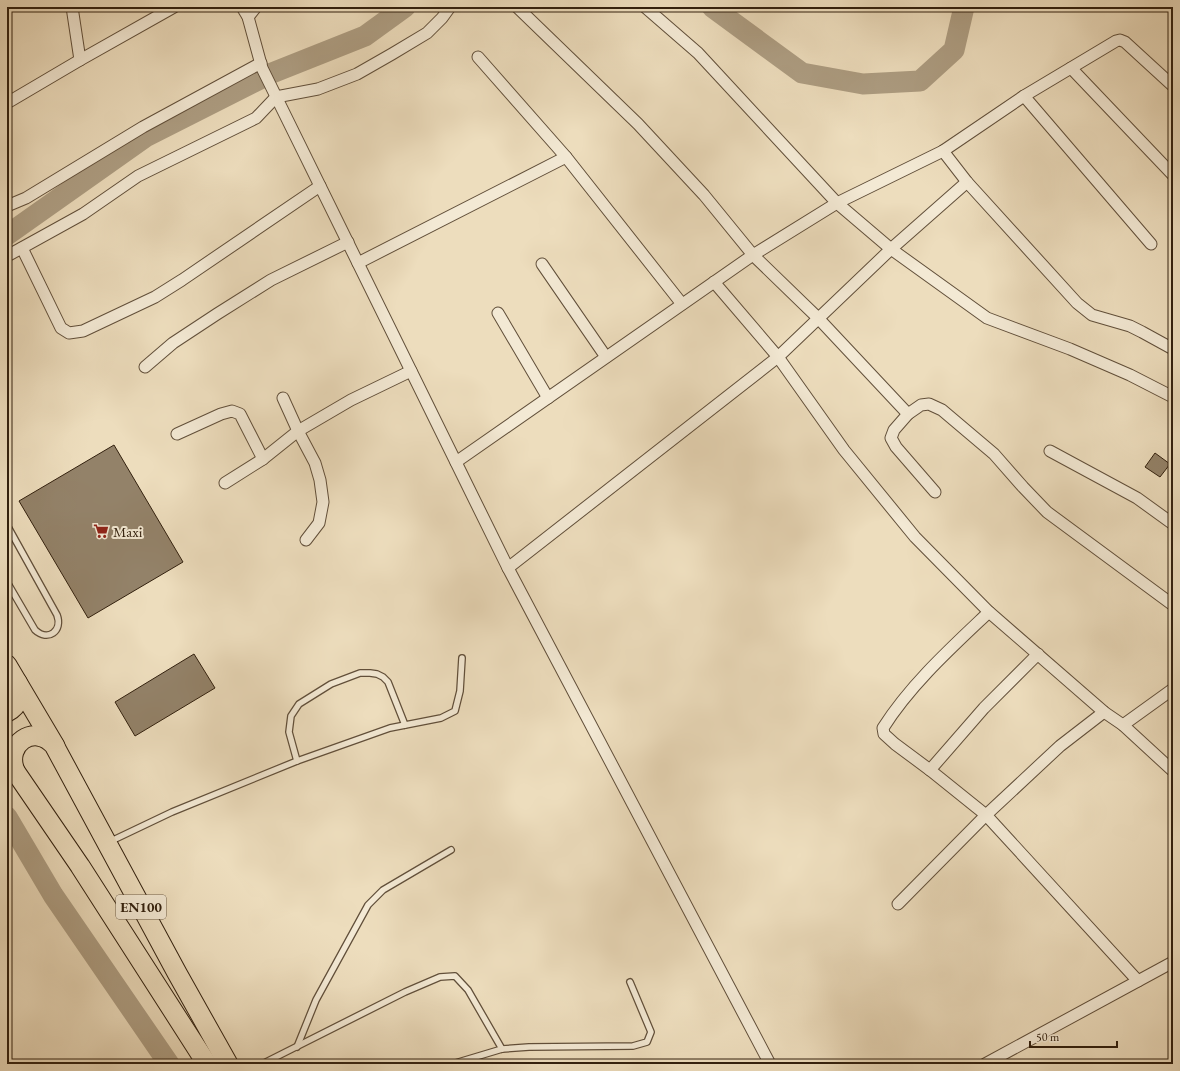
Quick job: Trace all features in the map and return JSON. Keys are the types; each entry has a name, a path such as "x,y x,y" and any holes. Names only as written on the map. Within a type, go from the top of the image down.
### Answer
{"highway":[{"name":"EN100","path":"7,665 56,748 106,843 228,1064"},
{"path":"7,712 14,708 19,699 19,688 17,682"},
{"path":"11,764 13,752 17,745 26,738 42,736 49,740 56,748"},
{"name":"EN100","path":"11,764 80,866 207,1064"}],"street":[{"path":"72,7 80,60"},
{"path":"7,104 80,60 174,7"},
{"path":"242,7 248,17 261,66 508,568 770,1064"},
{"path":"248,17 256,7"},
{"path":"7,256 83,214 138,176 256,118 276,97 318,89 357,74 427,33 442,18 450,7"},
{"path":"517,7 638,124 704,195 753,256 818,318 908,414"},
{"path":"645,7 698,53 837,203 891,249 987,318 1070,349 1130,375 1173,397"},
{"path":"456,462 753,256 837,203 943,150 1024,96 1116,41 1120,40 1125,42 1173,86"},
{"path":"478,57 566,158 682,304"},
{"path":"7,206 26,198 143,127 261,66"},
{"path":"1071,68 1173,175"},
{"path":"1024,96 1151,244"},
{"path":"943,150 968,182 1077,303 1092,314 1130,326 1173,349"},
{"path":"358,263 566,158"},
{"path":"508,568 778,357 891,249 968,182"},
{"path":"22,248 61,328 69,333 83,331 155,297 320,186"},
{"path":"145,366 173,343 271,280 348,242"},
{"path":"542,264 606,358"},
{"path":"714,282 778,357 844,450 914,536 989,612 1104,712 1123,725 1173,771"},
{"path":"498,313 548,398"},
{"path":"225,483 263,459 298,431 351,400 411,372"},
{"path":"283,398 315,463 324,502 319,523 306,540"},
{"path":"935,492 896,447 892,438 894,430 908,414 921,404 929,404 942,410 994,454 1023,488 1047,512 1173,605"},
{"path":"177,434 221,414 232,411 240,414 263,459"},
{"path":"1050,451 1137,498 1173,524"},
{"path":"989,612 946,653 905,698 883,728 884,734 986,815 1138,981"},
{"path":"930,770 984,708 1038,654"},
{"path":"1123,725 1173,689"},
{"path":"898,904 986,815 1060,746 1104,712"},
{"path":"985,1064 1172,963"}],"lane":[{"path":"7,526 57,615 59,624 58,628 53,633 49,635 42,635 35,630 7,582"},
{"path":"106,843 172,812 297,761 390,728 441,718 455,711 460,691 462,658"},
{"path":"297,761 289,732 291,716 299,704 331,684 360,674 377,674 388,682 405,725"},
{"path":"297,1047 316,1000 368,905 382,890 451,850"},
{"path":"262,1064 405,992 440,977 455,976 468,990 502,1049"},
{"path":"452,1064 502,1049 529,1047 633,1046 647,1042 651,1032 630,982"}],"building":[{"name":"Maxi","path":"114,445 183,562 88,618 19,501"},
{"path":"1155,453 1170,464 1160,477 1145,467"},
{"path":"194,654 215,688 135,736 115,702"}],"waterway":[{"path":"7,235 147,136 272,73 365,36 405,7"},
{"path":"712,7 802,73 863,84 920,81 954,50 964,7"},
{"path":"7,817 53,895 169,1064"}],"place":[{"name":"Maxi","path":"101,531"}]}
